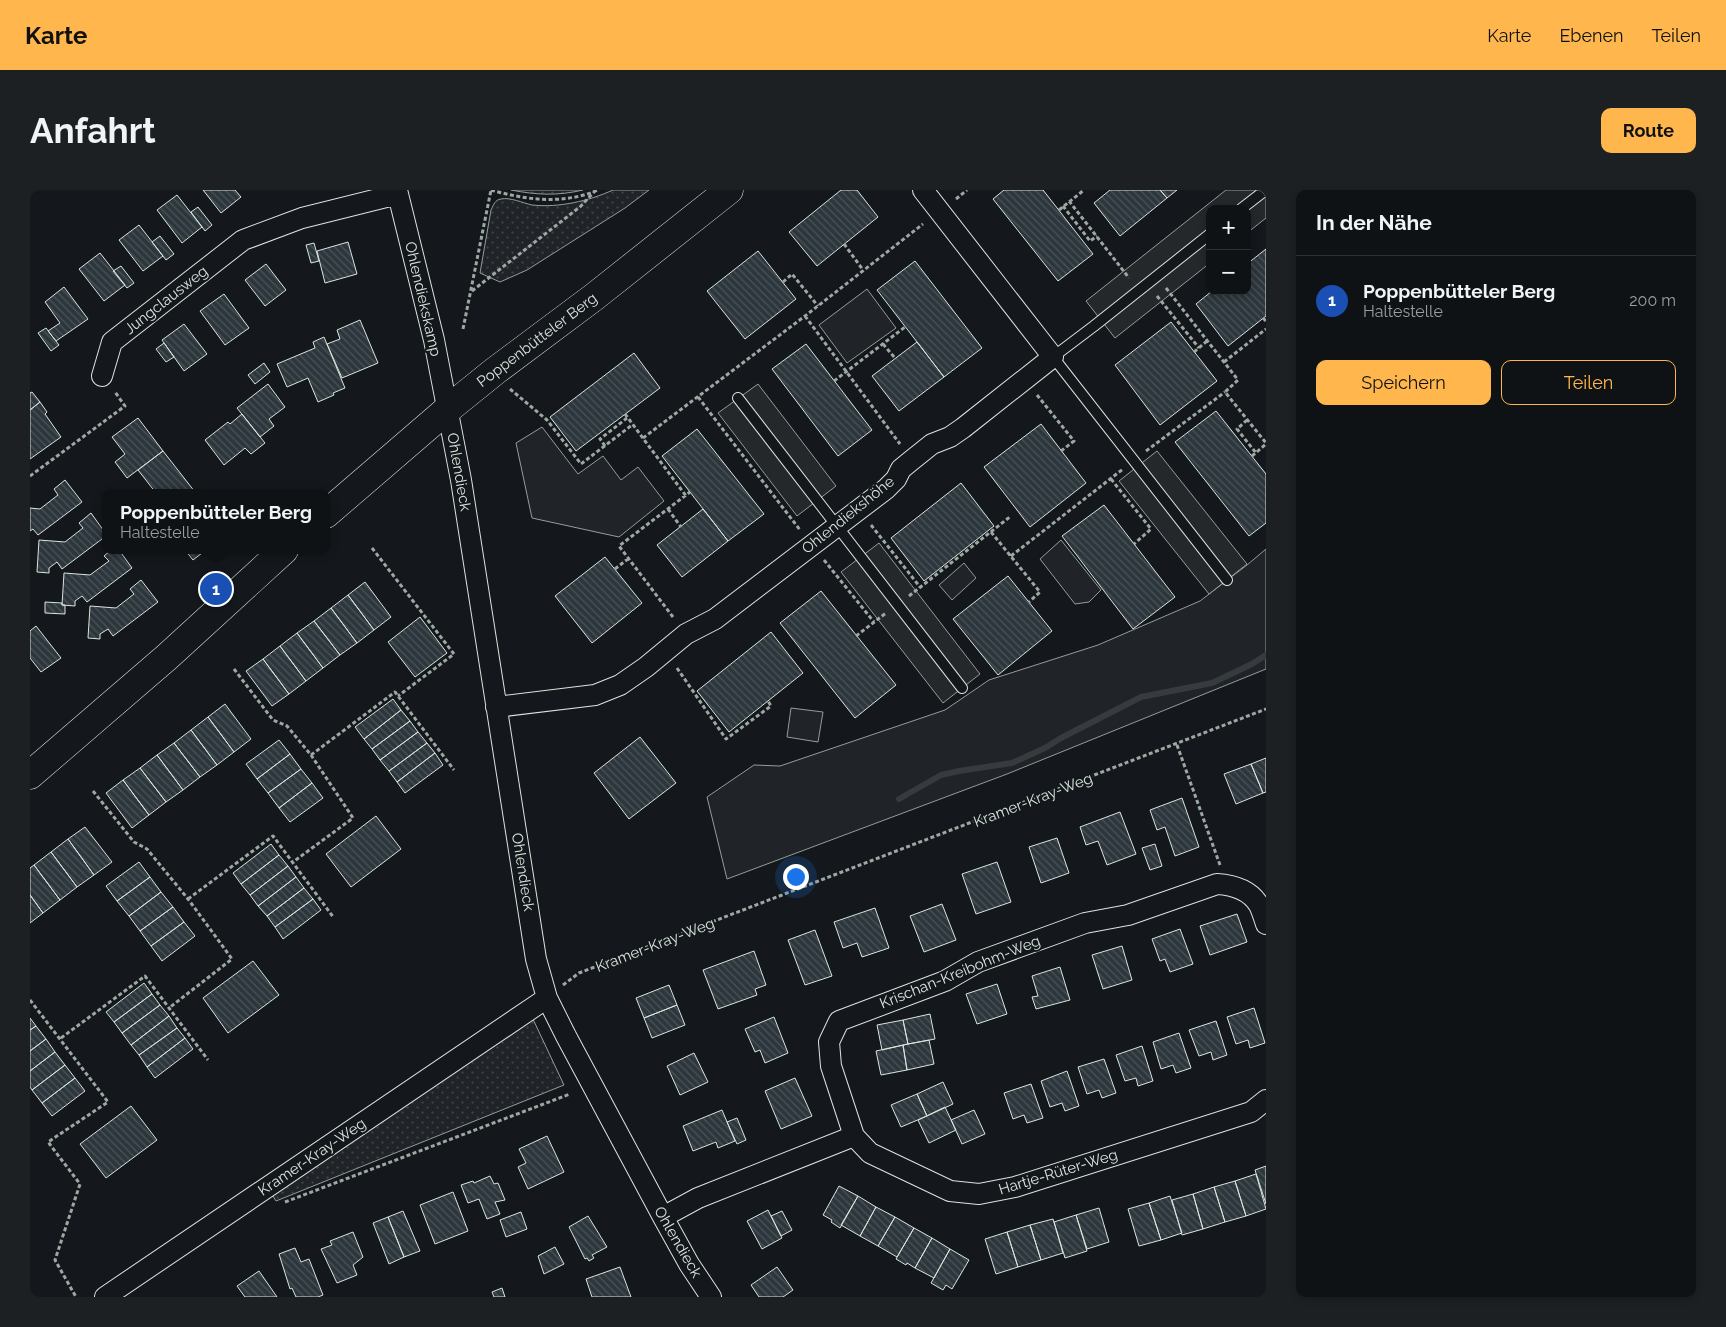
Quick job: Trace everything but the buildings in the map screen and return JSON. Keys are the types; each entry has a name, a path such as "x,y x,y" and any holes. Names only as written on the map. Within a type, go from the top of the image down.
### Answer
{"main road":[{"name":"Poppenbütteler Berg","path":"330,511 495,371 594,297 729,190"},
{"path":"30,775 182,644 280,554"}],"street":[{"path":"923,190 1053,357"},
{"name":"Jungclausweg","path":"102,376 112,342 243,240 302,218 397,192"},
{"name":"Ohlendiekskamp","path":"397,192 434,340 448,409"},
{"name":"Ohlendiekshöhe","path":"496,707 595,695 620,685 666,652 686,634 715,620 886,489 896,479 901,469 932,444 950,437 963,428 1053,357"},
{"name":"Ohlendieck","path":"448,409 466,512 536,959 547,998 663,1217 689,1264 711,1297"},
{"name":"Krischan-Kreibohm-Weg","path":"854,1136 831,1066 829,1042 839,1021 944,981 978,962 1085,923 1128,915 1217,884 1227,884"},
{"path":"1227,884 1245,891 1259,904 1266,924"},
{"name":"Kramer-Kray-Weg","path":"105,1297 547,998"},
{"name":"Hartje-Rüter-Weg","path":"854,1136 870,1153 925,1181 950,1191 979,1194 1015,1186 1251,1112 1266,1100"},
{"path":"663,1217 698,1198 854,1136"}],"lane":[{"path":"1246,205 1263,192"},
{"path":"1206,237 1053,357 1227,580"},
{"path":"738,398 962,688"}],"path":[{"path":"463,329 472,291 490,190 534,200 566,199 596,191"},
{"path":"643,438 805,316 967,190"},
{"path":"1059,210 1084,190"},
{"path":"472,291 581,206 596,191"},
{"path":"1069,201 1096,236 1199,348"},
{"path":"1063,206 1090,241 1096,236"},
{"path":"844,244 864,270"},
{"path":"783,282 792,274 818,306"},
{"path":"1011,556 1133,460 1226,392 1238,380 1156,276"},
{"path":"805,316 912,460"},
{"path":"834,381 905,327"},
{"path":"1224,362 1266,329"},
{"path":"1194,352 1207,341"},
{"path":"883,344 895,358"},
{"path":"495,371 513,394 532,406 547,420 581,464 632,424"},
{"path":"30,476 125,406 102,376"},
{"path":"1024,379 1074,440 1061,451"},
{"path":"1226,392 1266,444 1252,456"},
{"path":"698,397 874,622"},
{"path":"625,414 686,496"},
{"path":"605,446 600,439 628,418"},
{"path":"1248,420 1237,429 1256,453"},
{"path":"1111,479 1151,529 1134,544"},
{"path":"686,634 620,546 690,492"},
{"path":"668,509 681,526"},
{"path":"858,509 920,587"},
{"path":"856,636 1011,516"},
{"path":"991,532 1040,592 1029,602"},
{"path":"372,548 454,654 398,696"},
{"path":"615,569 629,558"},
{"path":"666,652 726,739 771,706 768,701"},
{"path":"234,669 273,720 287,726 311,755 353,818 293,862"},
{"path":"311,755 395,692 454,770"},
{"name":"Kramer-Kray-Weg","path":"547,998 579,974 1177,745 1266,709"},
{"path":"1177,745 1227,884"},
{"path":"92,791 134,842 147,849 188,899 232,959 169,1008"},
{"path":"188,899 273,836 334,918"},
{"path":"61,1038 145,976 208,1060"},
{"path":"30,1000 61,1038 108,1102 48,1142 80,1184 55,1260 76,1297"},
{"path":"283,1203 570,1094"}],"shaded area":[{"path":"511,190 583,190 547,194"},
{"path":"613,190 649,190 625,208 527,270 500,282 480,273 491,210 497,200 516,200 542,206 584,200"},
{"path":"1226,190 1261,190 1266,196 1266,218 1251,230 1251,205 1207,205"},
{"path":"1206,206 1206,266 1115,338 1086,301"},
{"path":"867,289 896,328 847,363 819,325"},
{"path":"758,384 836,486 797,516 718,413"},
{"path":"542,427 578,474 603,456 621,480 638,467 664,501 619,537 532,518 516,443"},
{"path":"1157,451 1247,564 1209,594 1119,481"},
{"path":"1061,540 1101,590 1089,602 1075,604 1040,559"},
{"path":"879,543 980,674 943,703 841,572"},
{"path":"1266,549 1266,669 1007,774 727,879 707,797 754,765 780,766 945,710 989,680 1098,645 1200,601"},
{"path":"964,563 976,578 952,600 939,585"},
{"path":"791,708 823,712 818,742 787,737"},
{"path":"532,1017 564,1085 276,1201 271,1193"}],"waterway":[{"path":"899,799 941,775 1012,763 1045,748 1141,697 1212,683 1252,664 1266,655"}],"place":[{"name":"Poppenbütteler Berg","path":"216,589"}]}
